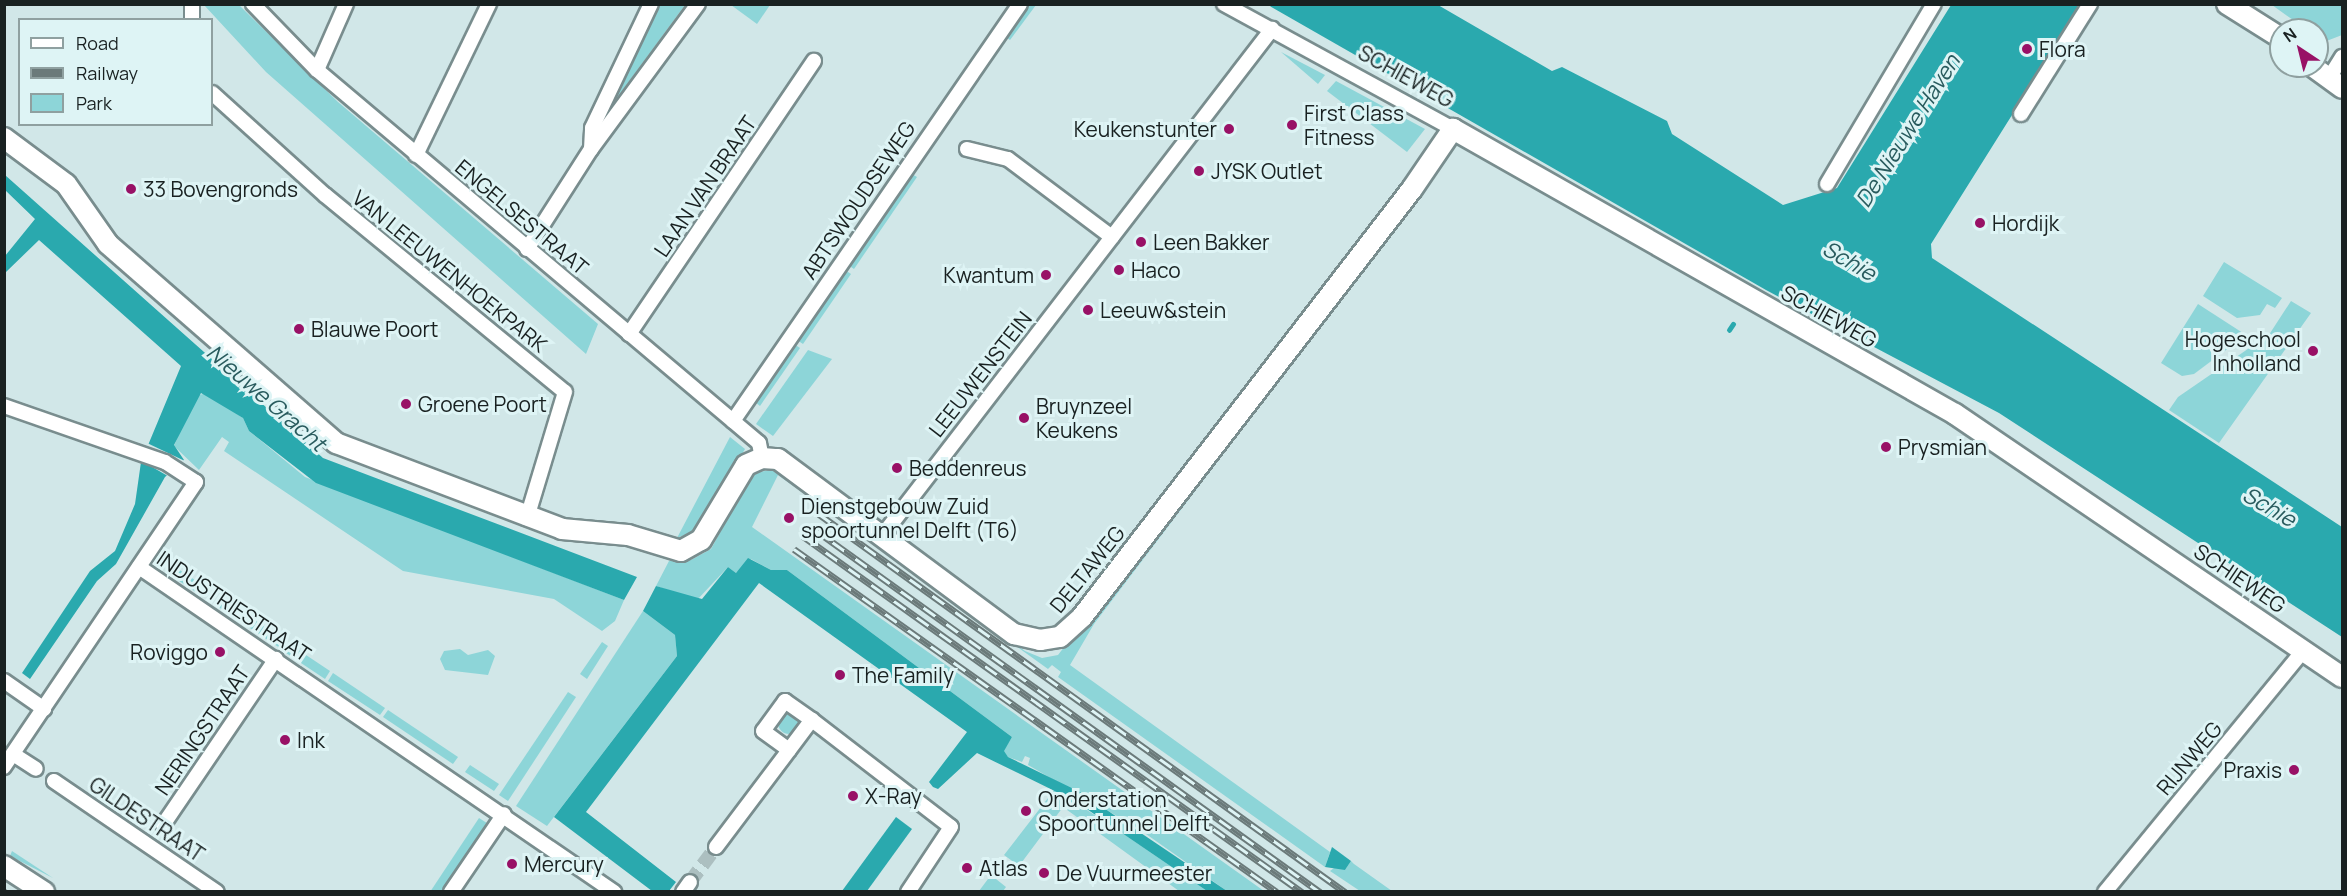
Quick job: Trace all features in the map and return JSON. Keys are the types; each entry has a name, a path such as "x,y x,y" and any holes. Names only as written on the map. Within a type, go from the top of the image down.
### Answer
{"street":[{"name":"ENGELSESTRAAT","path":"254,4 317,70 759,443 762,458"},
{"path":"317,70 346,4"},
{"path":"416,155 489,4"},
{"path":"591,149 592,128 651,4"},
{"path":"527,249 591,149 698,4"},
{"name":"ABTSWOUDSEWEG","path":"733,421 1020,4"},
{"name":"SCHIEWEG","path":"1224,4 1453,129 1955,414 2343,676"},
{"path":"1827,184 1934,4"},
{"path":"2021,114 2091,4"},
{"path":"2227,4 2269,38"},
{"name":"LEEUWENSTEIN","path":"882,536 1272,29"},
{"path":"2260,29 2269,33"},
{"path":"2336,83 2343,57"},
{"name":"LAAN VAN BRAAT","path":"629,334 814,61"},
{"name":"VAN LEEUWENHOEKPARK","path":"213,94 325,195 565,392 527,518"},
{"path":"4,124 30,154"},
{"name":"DELTAWEG","path":"762,458 786,463 1014,634 1040,640 1072,629 1413,189 1453,129"},
{"path":"4,138 30,154 66,184 108,244 324,436 527,518 578,534 628,535 665,549 681,550 701,540 740,473 762,458"},
{"path":"967,149 1008,159 1112,237"},
{"path":"4,406 143,453 196,482 139,567"},
{"name":"INDUSTRIESTRAAT","path":"4,767 139,567 614,891"},
{"name":"RIJNWEG","path":"2105,891 2303,651"},
{"name":"NERINGSTRAAT","path":"163,825 276,659"},
{"path":"4,681 44,709"},
{"path":"789,750 763,731 785,701 951,828 908,891"},
{"path":"716,847 812,720"},
{"path":"13,754 36,770"},
{"name":"GILDESTRAAT","path":"54,781 217,891"},
{"path":"451,891 504,814"},
{"path":"4,866 44,891"}],"green space":[{"path":"204,5 239,5 338,102 598,324 586,354 266,72"},
{"path":"656,5 685,5 597,125"},
{"path":"731,5 770,5 757,24"},
{"path":"1027,5 1036,5 1010,40 1004,36"},
{"path":"2272,5 2342,5 2342,35 2329,40 2329,18 2290,18"},
{"path":"1281,52 1325,75 1318,84"},
{"path":"1336,81 1425,129 1407,152 1327,91"},
{"path":"1443,155 1447,160 1094,624 1070,665 1330,852 1325,867 1058,677 1061,672 1052,665 1048,669 778,475 752,527 1264,891 1227,891 1136,827 1028,765 1030,758 1025,756 1022,762 1008,757 1003,751 1012,737 787,570 771,570 751,559 736,573 728,567 697,600 656,586 669,561 691,560 711,549 748,481 758,472 772,470 1025,651 1042,658 1058,655"},
{"path":"910,173 917,177 854,269 848,265"},
{"path":"2224,262 2282,298 2275,308 2267,304 2260,315 2237,318 2203,296"},
{"path":"845,270 851,274 803,344 797,340"},
{"path":"2291,301 2311,313 2219,443 2169,410 2178,397 2258,342 2263,344"},
{"path":"2198,304 2246,335 2194,374 2182,376 2161,363"},
{"path":"794,344 800,348 760,406 755,402"},
{"path":"808,350 832,359 773,436 756,424"},
{"path":"207,393 243,418 249,431 305,477 624,600 615,621 602,631 554,599 403,571 224,451 229,442 222,437 199,470 174,446 195,396"},
{"path":"730,437 745,449 703,521 695,531 677,538"},
{"path":"172,565 207,588 202,596 167,573"},
{"path":"219,596 285,641 280,648 214,604"},
{"path":"643,611 675,635 677,656 547,826 516,806"},
{"path":"602,642 608,646 587,679 580,674"},
{"path":"288,643 330,671 325,679 283,651"},
{"path":"460,649 468,655 488,650 495,656 488,675 445,670 440,659 444,651"},
{"path":"333,673 385,708 380,715 328,681"},
{"path":"568,692 576,697 508,801 499,795"},
{"path":"388,710 458,757 453,764 383,717"},
{"path":"789,712 797,715 800,723 797,731 789,734 781,731 778,723 781,715"},
{"path":"470,765 499,784 494,791 465,772"},
{"path":"1055,789 1207,891 1179,891 1063,807 1019,866 1004,855"},
{"path":"479,818 490,825 444,891 430,892"},
{"path":"12,851 53,878 10,856"},
{"path":"1351,861 1392,891 1360,891 1330,871 1338,865 1345,870"},
{"path":"991,875 1006,887 1003,891 979,891"}],"water":[{"path":"1268,5 1438,5 1552,71 1562,67 1667,121 1672,134 1783,205 1837,188 1951,5 2081,5 1931,244 1932,258 2342,527 2342,637 1999,413 1766,290"},
{"path":"5,175 323,458 637,577 624,600 316,483 249,431 243,418 201,393 174,445 184,460 165,477 116,564 97,581 30,679 22,673 90,571 115,551 135,504 141,462 181,366 39,240 5,273 5,256 35,219 5,190"},
{"path":"748,558 771,570 787,570 1012,737 1004,751 1008,757 1080,792 1227,891 1207,891 1075,801 977,753 938,789 933,787 929,782 967,732 759,583 586,812 676,882 669,891 652,891 554,817 677,656 675,635 643,611 656,586 702,599 728,567 736,573"},
{"path":"896,817 912,829 867,891 842,891"},
{"path":"1332,847 1351,861 1345,870 1325,867"}],"pier":[{"path":"147,443 187,462 173,479 140,460"}],"waterway":[{"path":"1729,330 1733,324"}],"tunnel":[{"path":"690,882 716,847"}],"tram line":[{"path":"4,889 9,892"}],"railway":[{"path":"819,514 1345,892"},
{"path":"810,526 1320,892"},
{"path":"803,536 1302,892"},
{"path":"794,549 1277,892"}],"place":[{"name":"Flora","path":"2027,49"},
{"name":"First Class Fitness","path":"1292,125"},
{"name":"Keukenstunter","path":"1229,129"},
{"name":"JYSK Outlet","path":"1199,171"},
{"name":"33 Bovengronds","path":"131,189"},
{"name":"Hordijk","path":"1980,223"},
{"name":"Leen Bakker","path":"1141,242"},
{"name":"Haco","path":"1119,270"},
{"name":"Kwantum","path":"1046,275"},
{"name":"Leeuw&stein","path":"1088,310"},
{"name":"Blauwe Poort","path":"299,329"},
{"name":"Hogeschool Inholland","path":"2313,351"},
{"name":"Groene Poort","path":"406,404"},
{"name":"Bruynzeel Keukens","path":"1024,418"},
{"name":"Prysmian","path":"1886,447"},
{"name":"Beddenreus","path":"897,468"},
{"name":"Dienstgebouw Zuid spoortunnel Delft (T6)","path":"789,518"},
{"name":"Roviggo","path":"220,652"},
{"name":"The Family","path":"840,675"},
{"name":"Ink","path":"285,740"},
{"name":"Praxis","path":"2294,770"},
{"name":"X-Ray","path":"853,796"},
{"name":"Onderstation Spoortunnel Delft","path":"1026,811"},
{"name":"Mercury","path":"512,864"},
{"name":"Atlas","path":"967,868"},
{"name":"De Vuurmeester","path":"1044,873"}],"water label":[{"name":"De Nieuwe Haven","path":"1908,131"},
{"name":"Schie","path":"1849,261"},
{"name":"Nieuwe Gracht","path":"266,398"},
{"name":"Schie","path":"2269,507"}]}
